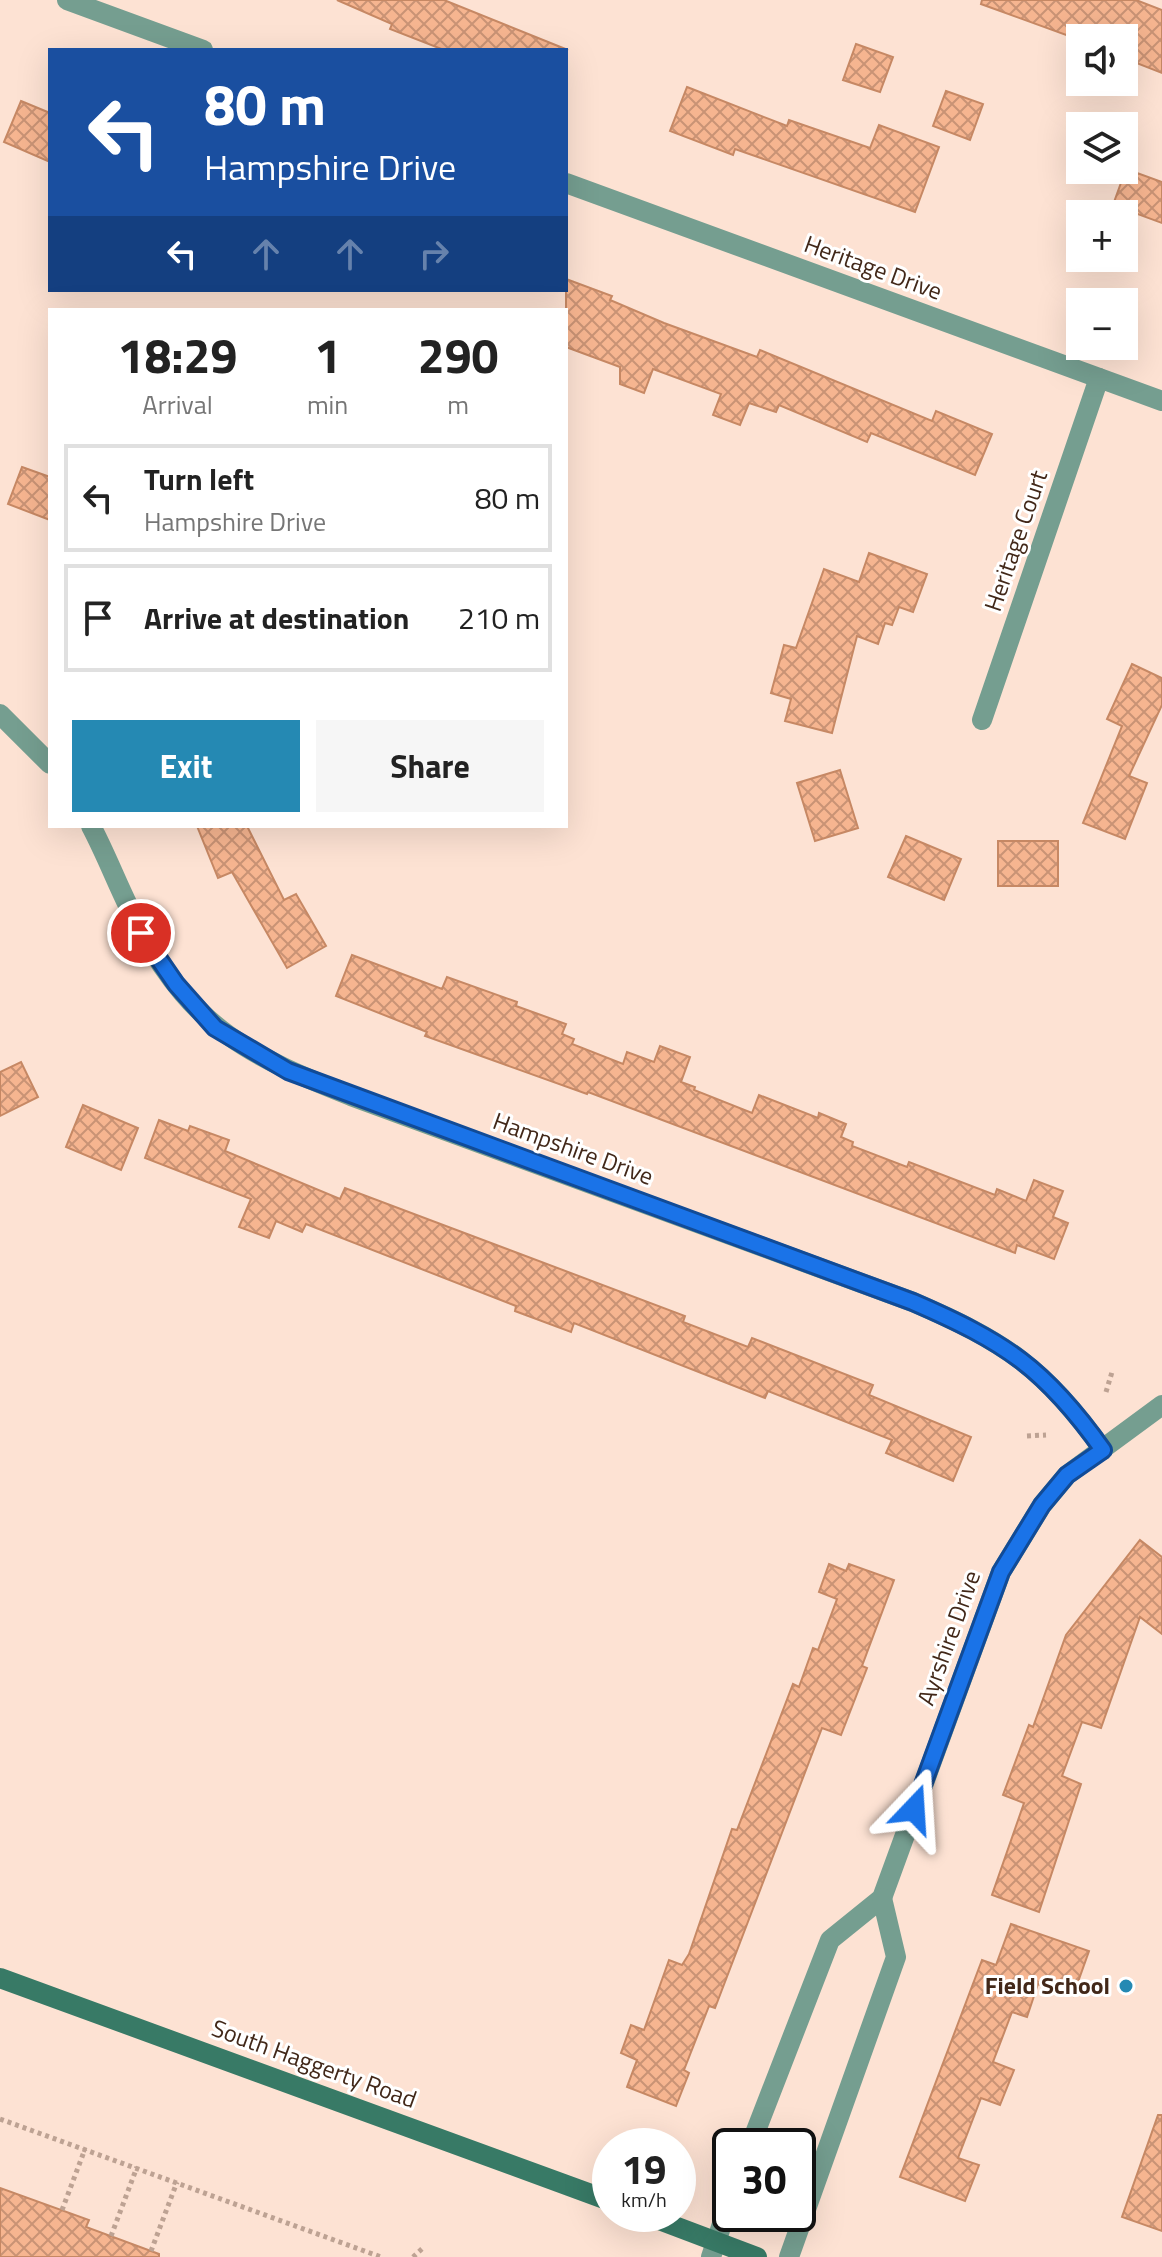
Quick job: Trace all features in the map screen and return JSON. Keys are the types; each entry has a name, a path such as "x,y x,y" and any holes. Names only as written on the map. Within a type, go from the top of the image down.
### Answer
{"main road":[{"name":"South Haggerty Road","path":"0,1978 592,2194"},
{"path":"678,2232 713,2250 757,2257"}],"street":[{"path":"67,0 198,48"},
{"name":"Heritage Drive","path":"568,184 1162,401"},
{"name":"Heritage Court","path":"982,720 1099,378"},
{"path":"0,714 48,762"},
{"name":"Hampshire Drive","path":"92,828 141,933 176,984 215,1028 251,1051 288,1071 351,1096 913,1302 965,1324 997,1341 1037,1372 1074,1409 1103,1450"},
{"name":"Ayrshire Drive","path":"882,1898 1001,1572 1042,1505 1067,1475 1162,1405"},
{"path":"757,2128 830,1940 882,1898 896,1957 789,2257"}],"path":[{"path":"1106,1392 1112,1372"},
{"path":"1027,1436 1046,1435"},
{"path":"0,2119 381,2257"},
{"path":"62,2210 85,2149"},
{"path":"111,2236 137,2167"},
{"path":"151,2251 177,2182"},
{"path":"413,2257 424,2247"}],"building":[{"path":"337,0 444,0 563,48 439,48 390,29 392,24"},
{"path":"982,0 1136,0 1162,10 1162,73 1138,64 1138,24 1066,24 1066,35 981,4"},
{"path":"856,44 893,57 880,92 843,80"},
{"path":"687,87 787,126 789,120 870,148 879,125 939,147 915,212 735,149 733,155 670,131"},
{"path":"946,91 983,104 970,140 933,126"},
{"path":"21,101 48,112 48,161 4,142"},
{"path":"1138,173 1162,182 1162,223 1138,214 1138,200 1115,200 1121,184 1138,184"},
{"path":"568,280 612,296 610,300 664,323 757,357 760,350 932,421 936,411 992,434 975,475 871,433 867,442 779,405 776,412 749,403 740,425 713,415 721,394 653,369 644,393 620,384 620,367 568,348"},
{"path":"22,467 48,476 48,519 8,504"},
{"path":"869,553 927,574 913,612 899,607 892,625 885,623 878,644 857,636 832,733 785,721 791,699 771,693 784,645 796,648 824,569 859,582"},
{"path":"1132,664 1162,678 1162,705 1129,776 1147,783 1125,839 1083,823 1122,726 1107,719"},
{"path":"840,770 858,828 815,841 797,783"},
{"path":"198,828 248,828 284,900 296,894 326,946 287,968 232,872 218,878"},
{"path":"906,836 961,859 944,900 888,877"},
{"path":"998,841 1058,841 1058,886 998,886"},
{"path":"352,955 442,989 447,977 517,1002 516,1006 566,1024 562,1034 574,1039 572,1044 623,1064 627,1052 654,1062 660,1046 690,1057 681,1082 695,1087 694,1090 752,1113 759,1095 818,1118 819,1113 846,1124 841,1137 853,1142 852,1146 907,1167 909,1162 995,1195 997,1189 1026,1201 1034,1180 1063,1191 1053,1217 1068,1223 1054,1259 1017,1245 1015,1253 588,1092 425,1036 427,1032 336,996"},
{"path":"21,1062 38,1097 0,1116 0,1072"},
{"path":"83,1105 138,1128 121,1170 66,1147"},
{"path":"159,1120 188,1131 190,1126 229,1140 225,1151 340,1199 345,1188 685,1316 683,1322 748,1347 752,1338 873,1385 869,1395 971,1437 953,1481 886,1453 892,1440 768,1391 765,1398 574,1323 571,1332 515,1311 516,1306 306,1224 302,1232 276,1221 269,1238 239,1227 251,1199 145,1158"},
{"path":"1140,1540 1162,1557 1162,1634 1140,1617 1101,1728 1082,1722 1062,1776 1081,1784 1039,1912 992,1895 1024,1803 1003,1795 1029,1725 1033,1727 1066,1635"},
{"path":"829,1564 846,1571 849,1564 894,1580 862,1666 867,1668 841,1735 822,1728 715,2008 709,2006 684,2070 689,2073 676,2106 627,2087 637,2060 621,2053 631,2025 644,2030 669,1960 682,1965 689,1954 732,1829 737,1830 793,1684 799,1687 813,1648 818,1650 837,1599 819,1592"},
{"path":"1011,1924 1089,1951 1073,1996 1038,1984 1027,2017 1012,2012 993,2062 1014,2070 1000,2105 981,2098 958,2158 979,2165 965,2201 900,2177 982,1960 996,1965"},
{"path":"1158,2115 1162,2115 1162,2231 1122,2217"},
{"path":"0,2188 89,2220 86,2227 159,2254 159,2257 0,2257"}],"place":[{"name":"Field School","path":"1126,1986"}],"route":[{"path":"141,933 176,984 215,1028 288,1071 913,1302 965,1324 997,1341 1037,1372 1074,1409 1103,1450 1067,1475 1020,1537 1001,1572 914,1809"}]}
